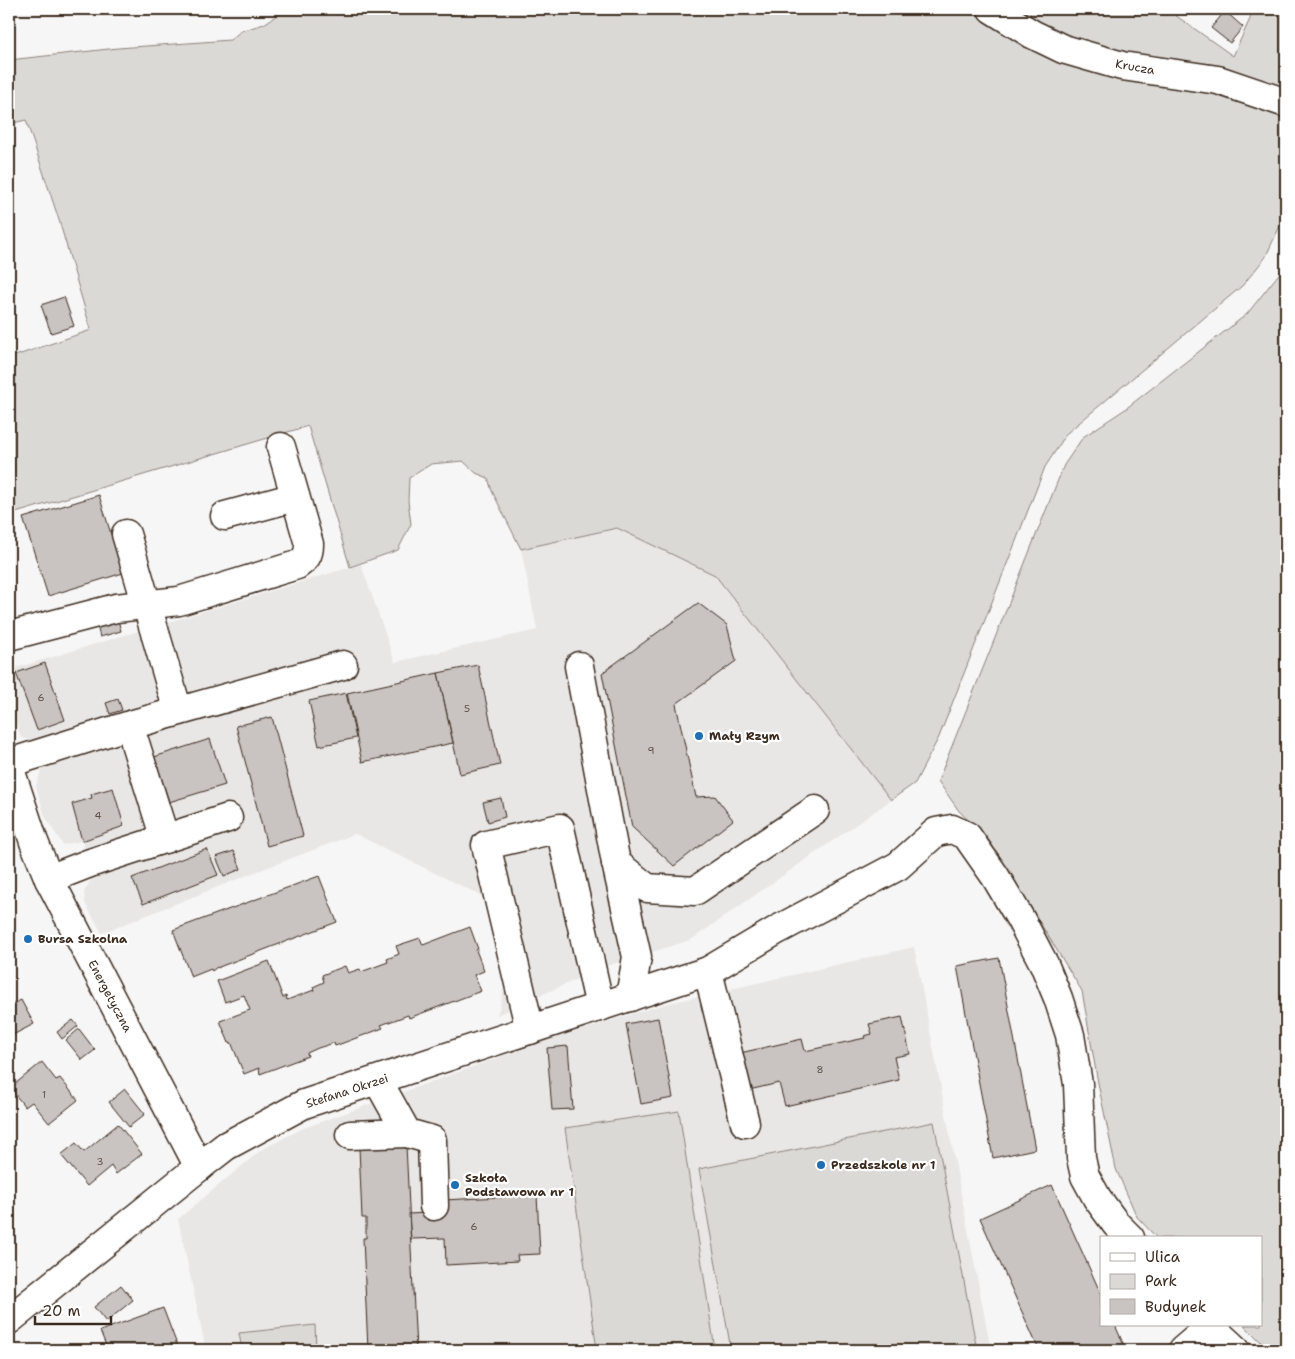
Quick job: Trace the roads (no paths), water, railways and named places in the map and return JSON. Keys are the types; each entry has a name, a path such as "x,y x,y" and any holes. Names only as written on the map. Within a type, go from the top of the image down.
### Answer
{"street":[{"name":"Krucza","path":"992,9 1032,34 1070,51 1122,66 1218,80 1286,103"},
{"path":"9,636 116,608 178,601 297,565 305,559 309,552 309,544 281,447"},
{"path":"225,516 295,497"},
{"path":"126,534 178,711"},
{"path":"9,764 178,711 343,665"},
{"path":"579,666 616,862 637,957 630,997"},
{"path":"135,742 165,839"},
{"name":"Energetyczna","path":"9,764 49,879 199,1167"},
{"path":"616,862 646,888 696,891 815,810"},
{"path":"49,879 77,867 228,818"},
{"path":"530,1030 486,846 560,828 600,1007"},
{"name":"Stefana Okrzei","path":"9,1320 226,1146 304,1104 708,971 777,930 898,866 936,832 952,829 967,836 995,876 1044,964 1058,998 1070,1036 1078,1084 1081,1158 1085,1176 1102,1205 1128,1236"},
{"path":"708,971 745,1123"},
{"path":"378,1081 407,1133"},
{"path":"350,1135 407,1133 432,1140 434,1206"},
{"path":"1183,1350 1210,1326 1236,1350"}],"place":[{"name":"Mały Rzym","path":"699,736"},
{"name":"Bursa Szkolna","path":"28,939"},
{"name":"Przedszkole nr 1","path":"821,1165"},
{"name":"Szkoła Podstawowa nr 1","path":"455,1185"}]}
